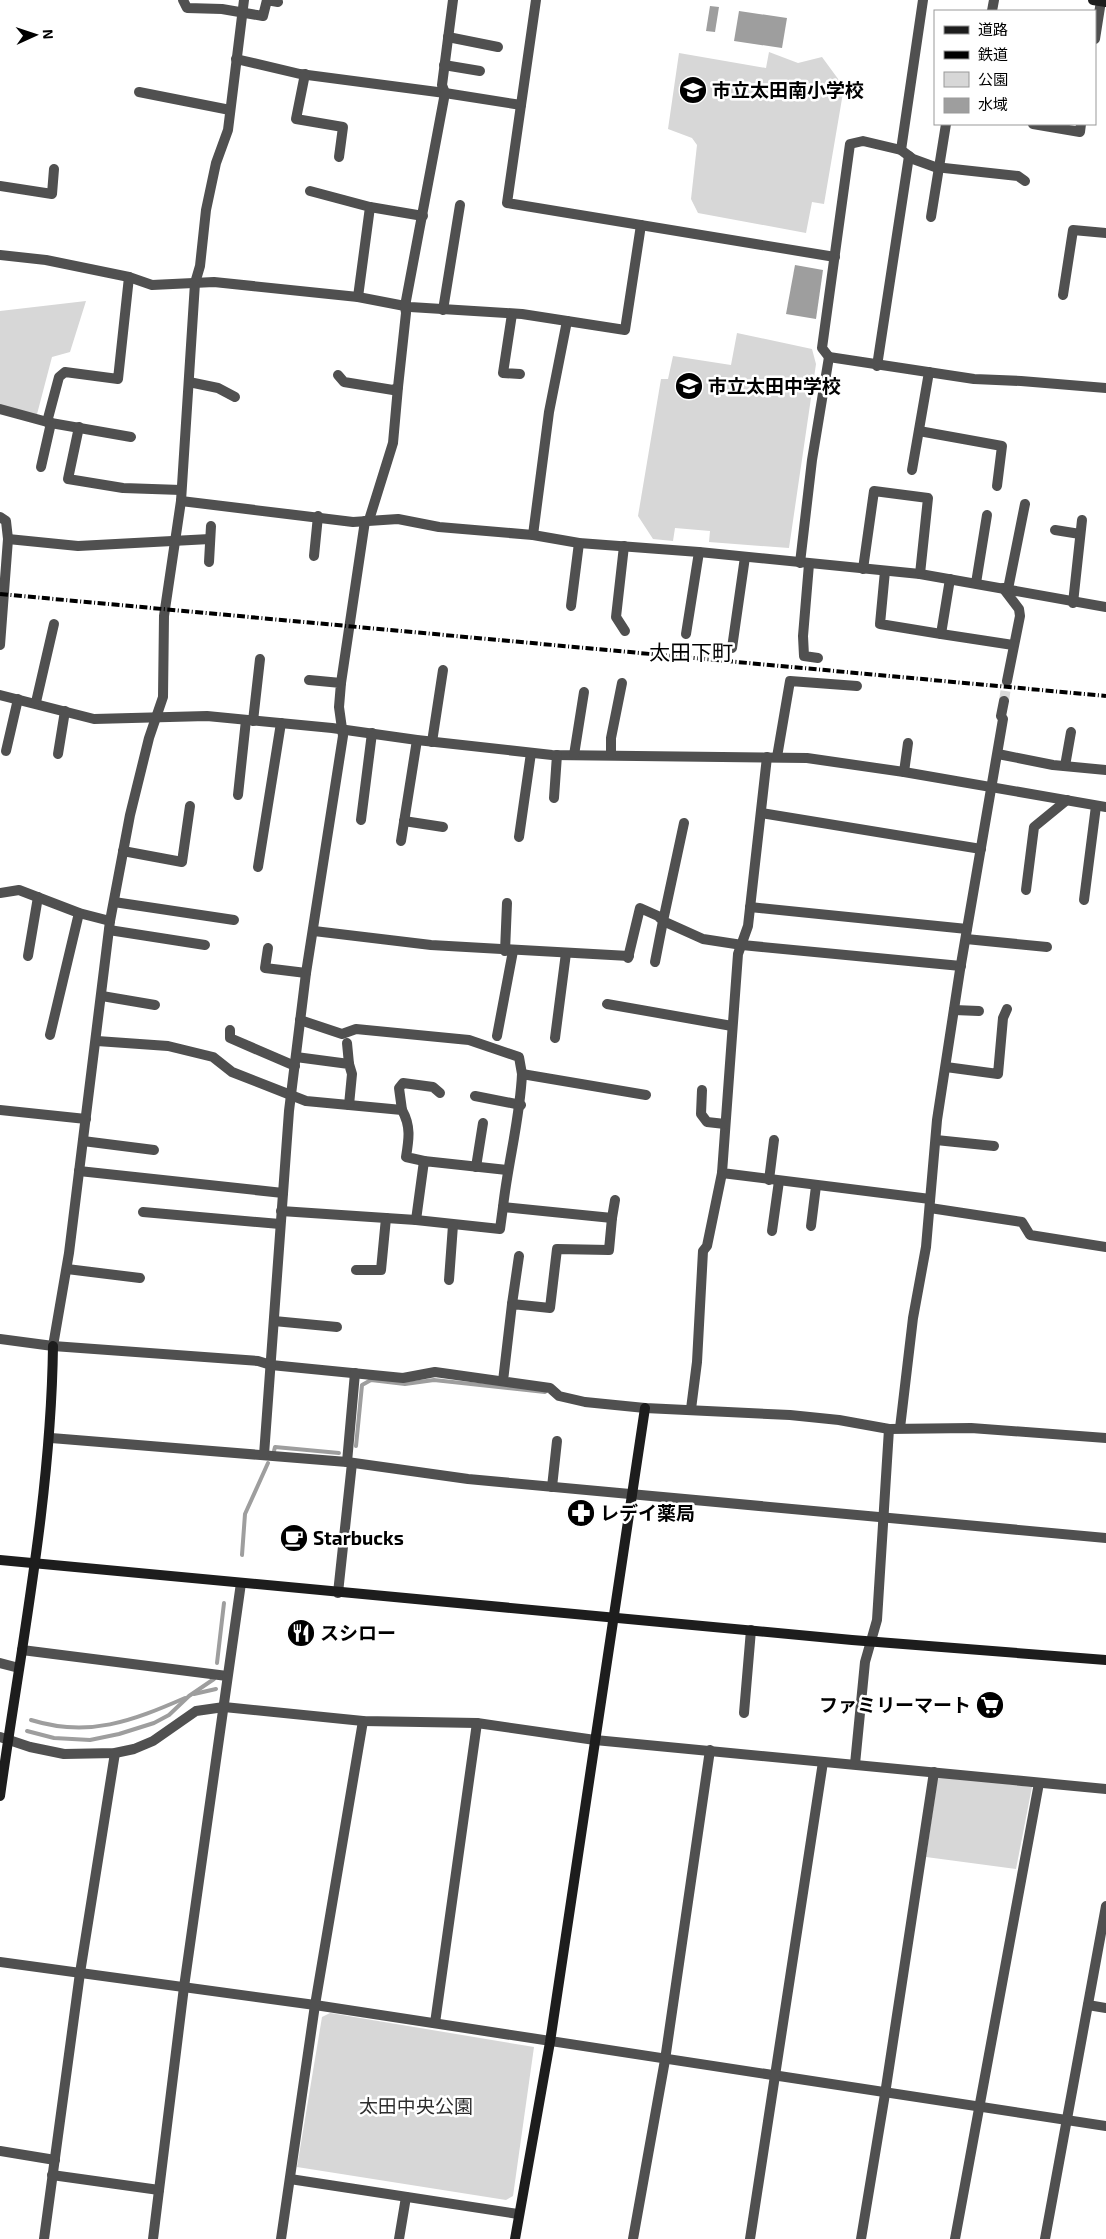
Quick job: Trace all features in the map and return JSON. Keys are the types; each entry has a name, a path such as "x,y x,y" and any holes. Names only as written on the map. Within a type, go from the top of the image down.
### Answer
{"street":[{"path":"183,0 187,8 222,9 242,14 263,16 267,0 278,2"},
{"path":"0,1796 4,1738 19,1668 36,1564 51,1438 53,1346 67,1269 110,926 123,851 149,738 158,718 163,697 164,616 181,496 195,283 200,266 208,201 216,163 228,130 244,0"},
{"path":"264,1455 282,1193 291,1095 306,973 343,736 339,707 341,683 367,521 393,443 406,313 405,306 445,93 442,85 453,0"},
{"path":"536,0 507,203 835,257"},
{"path":"876,366 905,153 923,0"},
{"path":"1096,31 1100,1"},
{"path":"448,38 498,47"},
{"path":"236,59 305,74 521,105"},
{"path":"444,65 480,71"},
{"path":"305,74 296,119 344,127 339,157"},
{"path":"139,92 230,110"},
{"path":"932,217 946,125"},
{"path":"1038,125 1080,132 1081,125"},
{"path":"1025,181 1018,176 939,168 905,153 863,142 850,144 822,348 829,357 876,366 974,379 1022,380 1106,388"},
{"path":"0,186 52,194 54,169"},
{"path":"310,191 370,207 423,216"},
{"path":"443,310 460,205"},
{"path":"358,297 370,207"},
{"path":"0,256 46,260 129,277 152,285 214,282 358,297 405,306 512,314 625,330 641,225"},
{"path":"1063,295 1073,230 1106,233"},
{"path":"42,468 49,422 59,377 65,372 118,379 129,277"},
{"path":"512,314 503,373 520,374"},
{"path":"532,535 549,412 568,321"},
{"path":"818,658 804,656 805,564 812,460 829,357"},
{"path":"912,470 929,372"},
{"path":"338,375 344,382 393,390 398,387"},
{"path":"189,382 218,388 235,396"},
{"path":"0,409 49,422 131,437"},
{"path":"79,427 68,479 353,522 398,519 439,528 532,535 580,543 745,556 805,564 920,574 976,583 1073,603 1106,607"},
{"path":"919,431 1002,446 997,486"},
{"path":"863,569 874,491 928,498 920,574"},
{"path":"1007,681 1020,616 1019,609 1005,589 1025,504"},
{"path":"976,583 987,515"},
{"path":"314,556 318,516"},
{"path":"0,518 6,521 8,539 0,645"},
{"path":"1073,603 1082,520"},
{"path":"209,562 211,526"},
{"path":"1055,530 1080,534"},
{"path":"8,539 78,546 210,539"},
{"path":"570,606 580,543"},
{"path":"624,546 616,617 625,631"},
{"path":"686,634 698,552"},
{"path":"732,648 745,556"},
{"path":"885,571 880,624 1013,645"},
{"path":"941,634 950,579"},
{"path":"36,702 54,624"},
{"path":"238,796 260,659"},
{"path":"432,742 443,670"},
{"path":"309,680 341,683"},
{"path":"691,1409 697,1362 703,1251 707,1246 722,1173 738,954 748,926 761,814 772,757 790,681 857,686"},
{"path":"611,754 611,738 622,683"},
{"path":"574,755 584,692"},
{"path":"0,695 36,702 94,719 207,716 341,729 432,742 557,755 611,754 807,758 904,772 1101,806 1084,900"},
{"path":"6,751 18,699"},
{"path":"900,1428 954,1010 1004,719 1001,716 1004,701"},
{"path":"58,754 65,711"},
{"path":"258,867 281,723"},
{"path":"1065,766 1071,732"},
{"path":"361,820 372,734"},
{"path":"401,841 416,740"},
{"path":"904,772 908,743"},
{"path":"519,837 532,753"},
{"path":"998,754 1065,766 1106,770"},
{"path":"554,798 557,755"},
{"path":"1026,890 1034,827 1067,800"},
{"path":"123,851 182,862 190,806"},
{"path":"761,814 981,850"},
{"path":"404,821 443,826"},
{"path":"655,962 684,823"},
{"path":"0,893 19,890 110,926 205,945"},
{"path":"28,956 38,897"},
{"path":"114,902 234,920"},
{"path":"497,1036 509,951 507,903"},
{"path":"750,907 967,934 1047,947"},
{"path":"314,931 431,945 629,957 640,908 658,916 663,921 703,939 742,945 961,966"},
{"path":"50,1035 79,913"},
{"path":"268,948 265,968 306,973"},
{"path":"556,1038 566,953"},
{"path":"102,996 155,1005"},
{"path":"607,1004 732,1026"},
{"path":"954,1010 979,1011"},
{"path":"946,1066 998,1074 1002,1018 1007,1010"},
{"path":"281,1211 500,1228 507,1170 521,1105 522,1074 519,1057 469,1040 356,1029 342,1034 300,1020"},
{"path":"230,1030 230,1038 295,1062 349,1064"},
{"path":"96,1042 168,1046 213,1057 232,1072 306,1101 402,1110"},
{"path":"347,1043 352,1074 349,1105"},
{"path":"522,1074 646,1095"},
{"path":"440,1093 433,1088 403,1083 399,1088 402,1110 408,1120 410,1133 406,1157 424,1161 507,1170"},
{"path":"702,1090 702,1114 707,1122 725,1124"},
{"path":"475,1096 521,1105"},
{"path":"0,1110 86,1119"},
{"path":"476,1167 483,1123"},
{"path":"83,1140 154,1150"},
{"path":"772,1230 774,1140"},
{"path":"936,1140 994,1146"},
{"path":"416,1220 424,1161"},
{"path":"78,1171 282,1193"},
{"path":"722,1173 930,1204 1022,1222 1030,1235 1106,1246"},
{"path":"811,1226 816,1186"},
{"path":"512,1304 550,1308 558,1249 609,1250 615,1200"},
{"path":"503,1207 612,1218"},
{"path":"143,1212 280,1224"},
{"path":"356,1270 381,1270 386,1218"},
{"path":"449,1280 453,1225"},
{"path":"502,1381 519,1256"},
{"path":"67,1269 140,1278"},
{"path":"274,1321 337,1327"},
{"path":"0,1340 53,1346 258,1361 271,1365 403,1378 435,1372 550,1388 559,1396 585,1402 645,1408 691,1409 839,1420 889,1429 971,1428 1106,1438"},
{"path":"338,1593 355,1374"},
{"path":"515,2239 550,2042 645,1408"},
{"path":"855,1764 865,1662 877,1620 889,1429"},
{"path":"51,1438 349,1462 468,1479 1106,1538"},
{"path":"552,1487 557,1441"},
{"path":"0,1560 614,1618 1106,1660"},
{"path":"152,2239 184,1987 241,1583"},
{"path":"744,1713 751,1630"},
{"path":"22,1650 227,1676"},
{"path":"0,1663 19,1668"},
{"path":"4,1738 30,1747 64,1754 115,1753 134,1749 153,1741 196,1712 224,1707 363,1721 477,1723 595,1740 1106,1789"},
{"path":"281,2239 315,2005 363,1721"},
{"path":"435,2023 477,1723"},
{"path":"633,2239 665,2060 710,1750"},
{"path":"44,2239 80,1973 115,1753"},
{"path":"750,2239 823,1762"},
{"path":"861,2239 934,1772"},
{"path":"955,2239 1039,1783"},
{"path":"1045,2239 1106,1906"},
{"path":"0,1962 315,2005 885,2094 1106,2126"},
{"path":"1088,2005 1106,2008"},
{"path":"0,2152 54,2160"},
{"path":"52,2175 159,2190"},
{"path":"290,2179 518,2214"},
{"path":"399,2239 406,2197"}],"green space":[{"path":"769,52 798,63 822,57 844,87 824,204 812,202 806,233 698,213 691,199 697,145 692,138 668,129 679,53 766,68"},
{"path":"86,301 70,352 52,357 36,418 0,409 0,311"},
{"path":"737,333 812,349 816,364 789,548 709,542 710,531 675,528 673,541 653,539 638,516 661,379 668,379 673,356 731,365"},
{"path":"938,1776 1032,1787 1016,1869 926,1857"},
{"name":"太田中央公園","path":"330,2013 534,2047 513,2196 506,2200 297,2167 322,2017"}],"water":[{"path":"710,6 719,7 715,32 706,31"},
{"path":"739,11 787,18 782,48 734,41"},
{"path":"795,265 823,270 816,319 786,314"}],"waterway":[{"path":"356,1446 362,1385 371,1380 405,1384 434,1380 545,1392"},
{"path":"274,1451 275,1447 339,1453"},
{"path":"242,1555 245,1514 268,1463"},
{"path":"217,1663 224,1603"},
{"path":"27,1731 54,1738 90,1740 119,1734 154,1723 169,1715 189,1696 214,1679"},
{"path":"194,1694 216,1689"},
{"path":"31,1720 52,1725 91,1727 128,1720 185,1698"}],"tunnel":[{"path":"1004,701 1007,681"}],"railway":[{"path":"0,594 1106,696"}],"place":[{"name":"市立太田南小学校","path":"693,90"},
{"name":"市立太田中学校","path":"689,386"},
{"name":"レデイ薬局","path":"581,1513"},
{"name":"Starbucks","path":"294,1538"},
{"name":"スシロー","path":"301,1633"},
{"name":"ファミリーマート","path":"990,1705"}],"district":[{"name":"太田下町","path":"691,653"}]}
